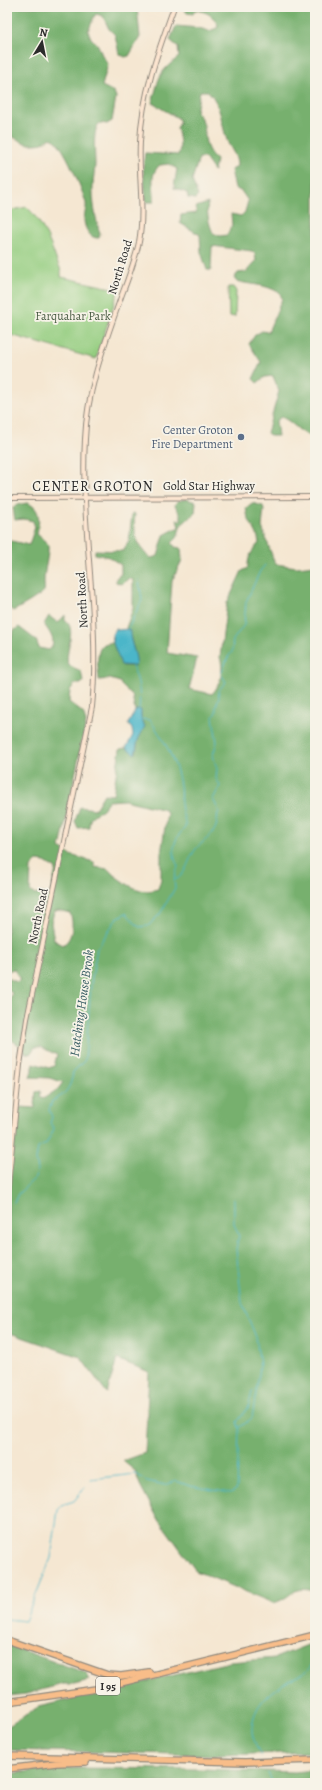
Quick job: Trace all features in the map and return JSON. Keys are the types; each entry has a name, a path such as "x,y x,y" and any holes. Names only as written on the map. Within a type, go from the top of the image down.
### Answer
{"highway":[{"name":"I 95","path":"7,1702 96,1689 315,1635"},
{"path":"7,1640 108,1675 135,1675 207,1662"},
{"path":"7,1756 286,1762 315,1760"},
{"path":"7,1769 56,1763 132,1759"}],"main road":[{"name":"North Road","path":"7,1197 20,1065 27,1018 92,707 95,661 85,497 85,436 89,401 100,358 139,243 142,213 140,159 143,113 151,74 174,7"},
{"name":"Gold Star Highway","path":"7,498 315,497"}],"green space":[{"path":"7,7 137,7 140,37 129,56 125,57 119,54 115,35 109,29 103,16 96,14 88,31 91,38 98,45 108,64 102,86 114,92 116,97 112,121 107,124 100,123 97,126 95,136 93,197 100,234 99,238 92,237 86,229 84,219 86,203 84,197 72,168 57,142 50,139 41,143 27,144 11,136 7,136"},
{"path":"183,7 315,7 315,430 313,436 300,431 281,417 276,421 278,436 270,436 267,433 279,391 273,376 265,377 257,383 253,379 261,362 249,344 255,335 262,331 268,332 282,299 280,293 263,286 242,283 236,281 234,278 238,273 246,272 256,261 255,254 252,251 212,246 211,270 207,270 201,252 200,235 180,223 181,215 196,213 196,207 208,203 208,218 213,233 220,236 227,235 232,225 231,214 241,216 245,212 248,201 242,192 235,188 231,170 237,166 236,159 228,143 219,109 208,91 200,91 196,112 203,121 208,149 216,160 214,171 205,158 199,158 192,180 198,196 195,199 188,198 187,193 174,188 177,169 169,164 160,165 156,169 153,177 154,202 146,202 143,167 145,153 178,155 180,148 177,128 180,123 178,118 152,103 162,72 179,57 178,47 170,40 176,26 199,28 209,31 217,28 218,25 214,18 209,14 195,10 193,14 187,13"},
{"name":"Farquahar Park","path":"27,207 37,219 48,238 60,268 61,277 116,289 118,292 96,359 7,334 7,211"},
{"path":"228,287 233,287 236,291 235,317 229,316"},
{"path":"186,499 196,502 195,513 181,525 177,538 172,543 175,547 181,548 182,560 172,581 167,653 197,658 189,689 212,694 220,681 222,666 220,657 227,603 242,571 248,568 250,555 259,543 246,508 252,503 263,506 262,527 275,564 297,567 315,565 315,1591 296,1591 280,1601 273,1603 196,1571 157,1517 140,1485 135,1471 123,1461 145,1453 149,1372 117,1359 107,1393 80,1357 7,1332 7,1129 11,1130 20,1107 35,1108 36,1092 41,1091 40,1097 43,1099 58,1089 63,1082 49,1078 30,1077 34,1063 49,1068 54,1066 57,1055 41,1047 35,1047 30,1054 26,1053 20,1046 11,1040 7,1028 10,1029 12,1009 8,1005 12,993 7,989 7,978 17,982 20,980 14,969 7,971 7,654 13,631 19,627 36,640 39,648 49,650 52,647 53,640 44,624 49,616 58,623 65,615 65,621 69,624 71,635 67,660 68,665 81,671 83,681 81,684 75,684 70,690 69,702 83,713 86,722 60,848 70,855 94,862 95,867 108,869 115,876 130,886 145,891 158,889 161,879 161,854 167,813 165,810 125,800 108,801 102,811 92,816 89,827 78,828 75,821 80,807 95,809 104,794 113,795 120,749 126,748 136,753 138,740 144,724 141,720 141,712 137,709 135,711 132,695 121,685 120,682 110,679 99,680 98,656 102,646 107,643 113,643 123,666 135,666 136,663 133,646 126,628 133,608 133,580 129,578 122,584 116,582 116,578 121,574 121,565 109,557 95,554 95,550 123,551 129,541 132,513 135,514 135,532 142,549 151,558 158,556 164,535 179,527 177,520 181,520 181,516 175,505 177,501","holes":["37,861 45,862 56,869 50,896 42,893 35,895 30,891 31,867","58,910 70,913 72,921 71,935 63,945 54,940 51,923 54,912"]},
{"path":"27,503 32,505 37,512 39,521 37,534 48,544 44,590 43,593 13,611 7,606 7,540 29,545 35,527 33,521 24,519 15,520 13,508 16,505"},
{"path":"315,1642 315,1752 219,1755 7,1750 7,1727 38,1707 230,1662 275,1658"},
{"path":"7,1645 86,1673 90,1680 74,1684 63,1684 26,1694 7,1696"},
{"path":"55,1768 201,1769 294,1772 315,1770 315,1783 7,1783 7,1774"}],"water":[{"path":"116,627 117,630 128,629 130,631 136,660 135,666 121,665 113,641"},
{"path":"138,709 141,710 141,720 145,726 138,740 135,754 126,748 133,735 132,729 128,724 135,711"}],"waterway":[{"path":"175,880 183,873 194,851 210,836 216,827 219,811 213,799 220,786 216,778 217,769 213,755 217,742 213,717 216,712 219,697 218,691 226,682 221,674 228,657 232,652 233,640 244,625 246,602 260,571 265,565"},
{"name":"Hatching House Brook","path":"128,629 142,600 139,580"},
{"name":"Hatching House Brook","path":"132,666 139,687 139,709"},
{"name":"Hatching House Brook","path":"14,1203 18,1194 35,1178 38,1170 36,1160 38,1148 46,1144 54,1129 50,1123 52,1117 49,1110 52,1101 61,1096 67,1090 71,1082 73,1072 85,1060 91,984 97,948 117,918 126,913 139,927 148,926 160,914 175,888 174,880 178,866 174,856 174,846 178,836 185,828 185,821 181,807 180,785 173,759 155,727 150,720 140,719"},
{"path":"91,1479 135,1474 147,1481 165,1485 176,1481 190,1486 231,1493 237,1489 239,1428 252,1418 260,1367 256,1337 242,1303 236,1249 239,1236 234,1224 234,1199"},
{"path":"239,1428 237,1422 248,1408 252,1391 256,1389"},
{"path":"7,1619 25,1621 51,1558 58,1510 61,1505 74,1501 85,1487"},
{"path":"261,1756 254,1741 252,1732 252,1724 257,1709 267,1696 280,1686 300,1676 310,1667 315,1659"},
{"path":"268,1773 273,1783"}],"place":[{"name":"Center Groton Fire Department","path":"241,437"}],"district":[{"name":"CENTER GROTON","path":"93,486"}]}
